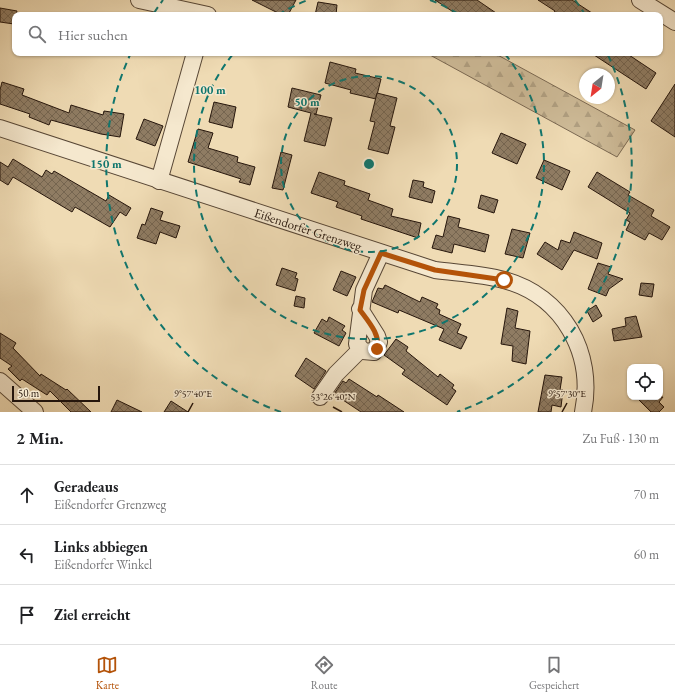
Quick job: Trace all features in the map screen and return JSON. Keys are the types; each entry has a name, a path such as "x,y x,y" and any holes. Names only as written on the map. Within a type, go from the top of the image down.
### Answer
{"street":[{"path":"139,0 185,12"},
{"path":"640,0 659,12"},
{"path":"663,14 675,22"},
{"path":"158,181 194,56"},
{"name":"Eißendorfer Grenzweg","path":"0,128 158,181 435,270 504,280 529,289 552,304 575,336 584,367 586,400 583,412"},
{"path":"320,397 336,374 360,350 358,344 360,310 364,290 381,253"},
{"path":"0,381 34,412"}],"green space":[{"path":"432,56 499,56 579,99 579,104 587,104 635,130 617,157"}],"building":[{"path":"252,0 296,0 290,12 276,12"},
{"path":"435,0 477,0 495,12 453,12"},
{"path":"538,0 572,0 590,12 554,12 555,11"},
{"path":"318,2 337,5 336,12 316,12"},
{"path":"0,8 17,11 12,12 12,24 0,22"},
{"path":"596,56 630,56 656,73 646,89"},
{"path":"330,62 356,69 355,73 381,79 376,99 350,93 351,90 325,83"},
{"path":"2,82 24,89 22,95 69,113 71,105 103,115 104,111 124,114 120,137 101,134 51,120 49,125 29,117 30,114 0,104 0,90"},
{"path":"675,84 675,137 651,121"},
{"path":"292,88 321,95 316,114 314,114 332,118 325,146 304,141 311,113 288,107"},
{"path":"377,93 397,98 390,126 395,127 388,154 368,149 375,122 370,121"},
{"path":"214,102 236,107 232,128 209,122"},
{"path":"144,119 163,126 155,146 136,139"},
{"path":"198,129 213,133 208,148 238,157 237,162 255,167 250,185 239,182 241,179 188,162"},
{"path":"501,133 526,144 517,164 492,153"},
{"path":"281,152 292,155 283,190 272,188"},
{"path":"13,159 42,177 46,170 52,174 54,171 106,201 109,195 131,208 126,216 120,212 110,227 75,207 72,212 13,177 8,185 0,180 0,162 8,167"},
{"path":"544,160 570,171 562,190 536,178"},
{"path":"319,172 345,181 344,185 370,194 368,200 393,209 391,216 421,223 418,238 361,219 362,216 336,207 338,202 311,193"},
{"path":"597,172 630,192 628,195 654,210 651,216 670,227 662,240 649,233 645,240 626,230 630,222 626,220 630,213 588,187"},
{"path":"413,180 424,182 423,187 435,191 432,203 409,197"},
{"path":"481,195 498,200 494,213 478,208"},
{"path":"151,208 163,212 160,220 180,226 176,238 160,232 156,244 137,238 142,224 145,225"},
{"path":"448,216 460,219 458,227 489,235 485,252 454,244 452,253 432,248 436,235 443,237"},
{"path":"512,229 530,233 523,258 505,254"},
{"path":"574,232 602,243 597,259 574,250 562,270 537,254 545,242 558,250 561,240 570,243"},
{"path":"598,263 611,267 608,274 623,279 609,289 606,296 588,289"},
{"path":"282,268 297,273 295,278 298,279 295,291 276,285"},
{"path":"341,271 356,277 347,296 333,290"},
{"path":"641,283 654,284 652,297 639,295"},
{"path":"385,285 420,302 422,297 438,304 436,308 440,310 439,314 461,324 457,333 467,337 461,349 439,340 444,329 399,310 398,313 372,302 378,288 383,289"},
{"path":"296,296 305,298 304,308 294,306"},
{"path":"596,305 602,316 593,322 587,311"},
{"path":"507,308 518,311 515,328 530,331 526,364 512,361 513,346 501,344"},
{"path":"636,316 642,337 614,341 612,329 626,326 625,318"},
{"path":"329,317 345,326 342,330 346,333 339,346 314,333 322,319 327,322"},
{"path":"0,333 16,343 13,348 40,376 41,374 66,390 67,389 91,412 71,412 50,391 47,395 22,379 20,381 8,369 12,366 0,358"},
{"path":"396,339 408,347 406,351 438,377 440,374 454,385 452,388 456,391 447,405 402,374 405,370 384,355"},
{"path":"306,358 326,371 314,389 295,376"},
{"path":"545,375 562,377 560,390 563,390 561,407 552,405 551,412 538,412"},
{"path":"349,379 377,397 378,395 404,412 361,412 334,394 343,381 346,383"},
{"path":"117,400 142,412 111,412"},
{"path":"639,400 661,400 659,402 664,407 659,412 651,412"},
{"path":"171,401 188,412 164,412"}],"route":[{"path":"377,349 379,342 377,336 360,310 364,290 381,253 435,270 504,280"}]}
